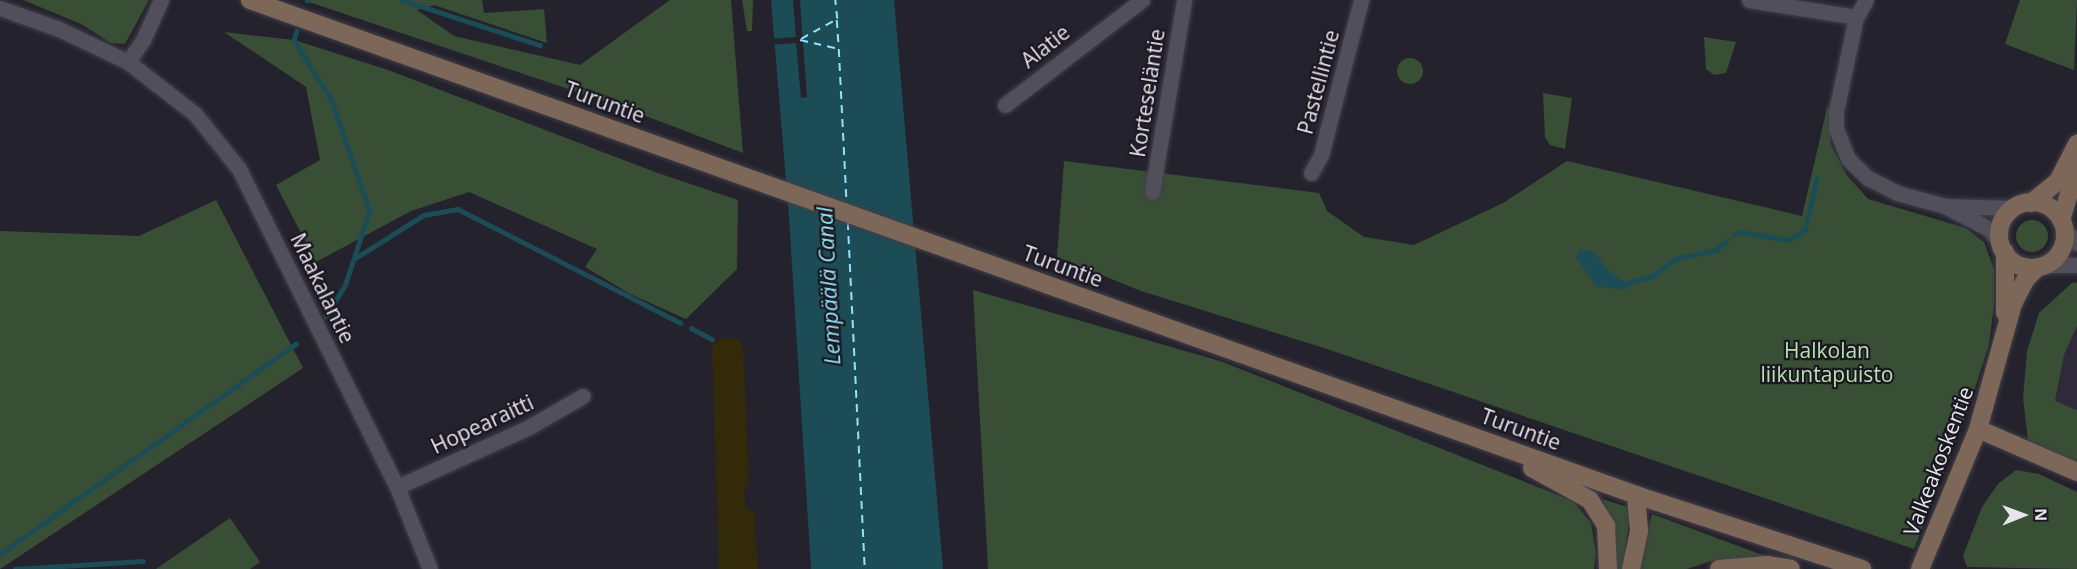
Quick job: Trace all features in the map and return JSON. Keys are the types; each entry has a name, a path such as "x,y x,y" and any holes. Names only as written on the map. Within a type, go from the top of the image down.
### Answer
{"main road":[{"name":"Turuntie","path":"250,0 1636,495 1862,569"},
{"path":"2077,144 2058,180 2002,222 2003,248 2020,266 2043,266 2061,250 2068,231 2077,168"},
{"path":"2023,205 2049,207 2068,231"},
{"name":"Valkeakoskentie","path":"2003,248 2003,332"},
{"name":"Valkeakoskentie","path":"1920,569 1958,482 1978,429 2003,332 2019,290 2043,266"},
{"path":"1427,419 1548,476 1590,500 1606,526 1608,569"},
{"path":"1978,429 2077,472"},
{"path":"1631,569 1639,530 1636,495"},
{"path":"1719,569 1767,565 1791,569"}],"street":[{"path":"128,62 143,40 161,0"},
{"name":"Alatie","path":"1005,105 1142,0"},
{"name":"Korteseläntie","path":"1152,192 1184,0"},
{"name":"Pastellintie","path":"1311,173 1321,155 1360,0"},
{"path":"1749,0 1856,17"},
{"path":"1866,0 1856,17 1836,111 1836,129 1845,153 1855,167 1881,187 1945,206 1989,229 2003,248"},
{"name":"Maakalantie","path":"0,8 59,28 128,62 195,114 238,169 397,487 430,569"},
{"path":"1945,206 2023,205"},
{"path":"2043,266 2077,265"},
{"name":"Hopearaitti","path":"397,487 529,427 583,396"}],"shaded area":[{"path":"2077,326 2077,410 2055,401 2064,355"}],"green space":[{"path":"23,0 149,0 125,44 111,43 81,24"},
{"path":"303,0 482,0 484,13 544,9 547,43 434,5 417,10 454,36 580,65 670,0 731,0 743,153 622,107"},
{"path":"742,0 753,0 752,31 747,31"},
{"path":"2020,0 2077,0 2074,70 2005,44"},
{"path":"224,32 294,40 388,70 655,172 738,200 737,269 686,319 630,294 585,267 597,249 469,192 411,211 316,262 276,185 320,160 306,87"},
{"path":"1704,37 1736,42 1726,73 1714,75 1706,69"},
{"path":"1410,58 1419,62 1423,71 1419,80 1410,84 1401,80 1397,71 1401,62"},
{"path":"1543,93 1572,98 1565,149 1550,145 1545,137"},
{"name":"Halkolan liikuntapuisto","path":"1828,104 1831,145 1846,174 1868,199 1966,228 1984,242 1994,269 1994,305 1989,344 1967,413 1914,549 1324,348 1141,291 1057,257 1064,161 1319,193 1327,211 1364,237 1414,245 1503,203 1567,161 1802,216"},
{"path":"216,200 303,368 0,569 0,231 139,236"},
{"path":"2032,220 2043,225 2048,236 2043,247 2032,252 2021,247 2016,236 2021,225"},
{"path":"2073,282 2077,283 2077,326 2064,355 2055,401 2077,410 2077,463 2028,441 2023,398 2027,351 2039,313"},
{"path":"973,290 1220,361 1573,501 1591,523 1596,554 1594,569 988,569"},
{"path":"2016,470 2039,474 2077,492 2077,569 1967,567 1963,556 1982,507 1998,484"},
{"path":"1602,499 1628,507 1630,512 1623,569 1614,569 1615,527"},
{"path":"1652,514 1768,557 1708,562 1687,569 1638,569"},
{"path":"230,518 260,562 250,569 156,569"}],"sand":[{"path":"723,338 738,339 743,347 749,480 744,493 746,509 754,509 758,569 719,569 712,345"}],"water":[{"name":"Lempäälä Canal","path":"771,0 894,0 943,569 811,569 789,217"},
{"path":"1580,249 1594,252 1608,270 1627,283 1625,290 1596,286 1576,258"}],"pier":[{"path":"793,0 800,0 807,97 801,98 796,43 770,45 770,39 796,37"}],"waterway":[{"path":"402,0 540,45"},
{"path":"297,31 294,40 331,99 370,211 345,286 326,316"},
{"path":"1734,235 1740,232 1789,240 1805,230 1817,178"},
{"path":"354,259 424,215 458,209 681,323"},
{"path":"1627,283 1653,276 1675,259 1716,250 1727,240"},
{"path":"691,328 712,339"},
{"path":"0,554 296,344"},
{"path":"15,569 143,561"}],"ferry route":[{"path":"801,39 837,19 835,0"},
{"path":"837,20 839,48"},
{"path":"800,40 839,49 847,206"},
{"path":"848,222 865,569"}]}
